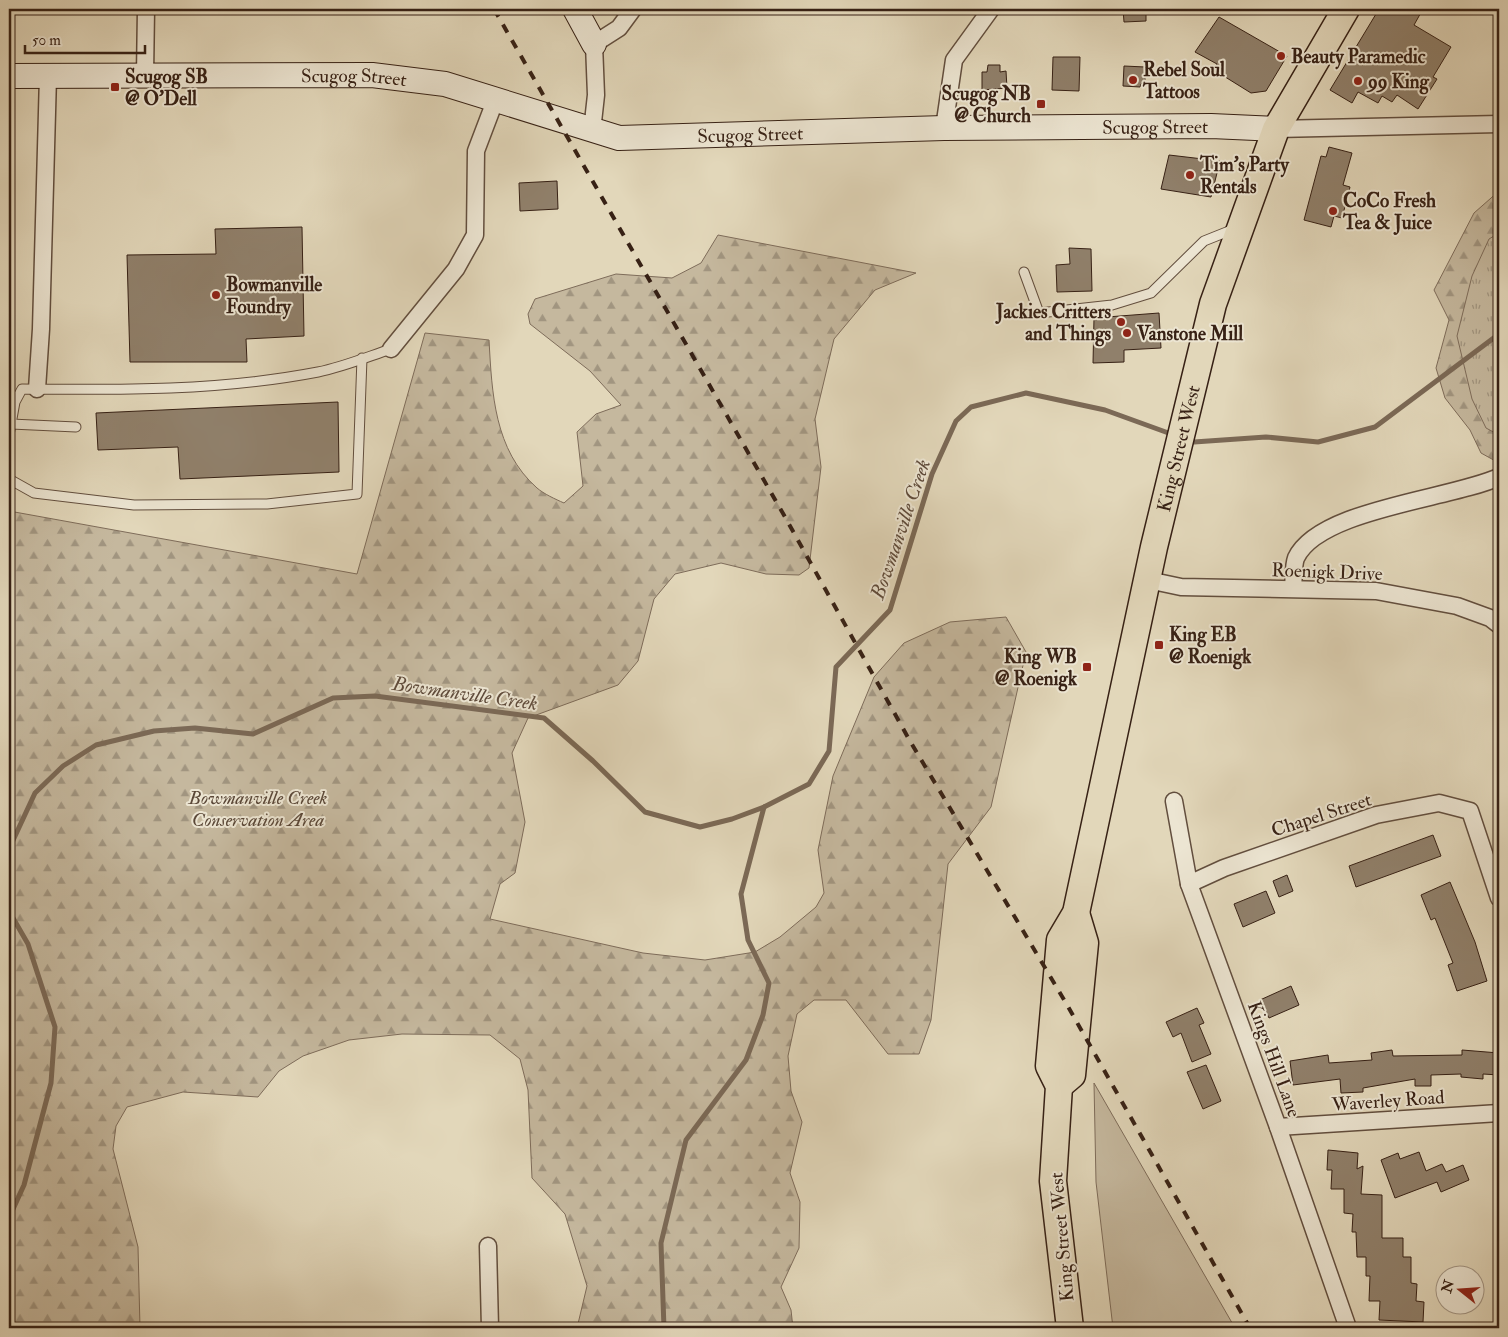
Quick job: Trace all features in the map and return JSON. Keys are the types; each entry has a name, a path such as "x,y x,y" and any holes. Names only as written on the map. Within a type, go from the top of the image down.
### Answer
{"main road":[{"name":"King Street West","path":"1070,1328 1053,1181 1059,1086 1049,1066 1060,940 1076,913 1154,547 1213,304 1276,129 1346,9"}],"street":[{"path":"145,75 146,9"},
{"path":"575,9 594,44 596,95 592,131"},
{"path":"594,44 619,28 633,9"},
{"path":"944,128 954,60 992,9"},
{"name":"Scugog Street","path":"9,76 372,75 444,84 592,131 620,138 944,128 1211,126 1276,129 1499,124"},
{"path":"38,389 48,76"},
{"path":"391,349 456,269 475,235 476,151 495,101"},
{"path":"1293,588 1296,559 1308,542 1324,530 1348,520 1499,477"},
{"name":"Roenigk Drive","path":"1148,580 1181,587 1376,591 1456,606 1490,618 1499,625"},
{"name":"Kings Hill Lane","path":"1174,801 1189,884 1278,1127 1348,1328"},
{"name":"Chapel Street","path":"1189,884 1224,868 1376,815 1439,803 1470,811 1499,898"},
{"name":"Waverley Road","path":"1278,1127 1499,1113"},
{"path":"488,1246 490,1328"}],"lane":[{"path":"1024,272 1039,313 1112,305 1151,293 1204,241 1240,227"},
{"path":"9,435 15,402 22,389 128,390 212,387 320,372 391,349"},
{"path":"9,479 34,493 134,504 267,504 357,494 362,358"},
{"path":"11,424 76,427"}],"green space":[{"path":"1499,191 1499,463 1481,453 1470,430 1445,398 1436,368 1449,320 1434,290 1474,213"},
{"path":"1499,233 1499,435 1486,428 1472,399 1457,336 1472,276 1489,239"},
{"name":"Bowmanville Creek Conservation Area","path":"718,235 916,273 875,290 834,339 815,419 821,467 809,568 799,575 766,574 721,563 675,574 654,599 638,661 618,685 528,718 512,753 525,822 515,873 500,884 490,919 643,953 705,960 755,952 780,937 816,907 824,893 818,850 833,776 874,677 904,643 950,622 1006,617 1026,652 991,807 948,864 931,1020 919,1054 888,1054 846,1000 814,1000 797,1014 788,1056 791,1091 802,1122 790,1173 800,1202 799,1248 781,1287 791,1310 793,1328 577,1328 587,1286 565,1214 532,1178 528,1090 520,1059 490,1035 402,1034 349,1040 303,1056 279,1071 258,1097 183,1092 127,1107 116,1126 113,1149 138,1247 140,1328 9,1328 9,511 357,574 425,333 489,340 494,400 498,420 512,456 523,473 537,488 564,503 583,486 577,432 596,414 621,405 590,371 530,324 528,314 535,299 616,274 672,278 701,263"},
{"path":"1094,1083 1235,1328 1113,1328 1096,1182"}],"building":[{"path":"1123,9 1146,9 1146,21 1124,22"},
{"path":"1379,9 1423,9 1414,25 1451,47 1433,77 1437,79 1418,109 1397,95 1392,102 1382,96 1378,103 1358,92 1352,103 1330,90"},
{"path":"1219,17 1287,56 1266,91 1251,93 1214,70 1217,64 1195,52"},
{"path":"1053,57 1080,57 1079,91 1052,90"},
{"path":"988,65 1000,65 1000,72 1006,71 1007,88 982,90 982,72 987,72"},
{"path":"1124,66 1145,67 1145,84 1141,84 1140,87 1123,86"},
{"path":"1329,147 1352,153 1343,185 1350,187 1342,218 1334,216 1331,227 1304,220 1321,156 1326,157"},
{"name":"Tim's Party Rentals","path":"1169,155 1220,161 1211,197 1161,189"},
{"path":"557,181 558,209 520,211 519,183"},
{"name":"Bowmanville Foundry","path":"302,227 304,336 246,339 247,362 130,362 127,255 216,254 215,229"},
{"path":"1069,248 1091,249 1092,291 1057,292 1056,265 1070,264"},
{"name":"Vanstone Mill","path":"1159,313 1161,348 1124,350 1124,362 1093,363 1094,318"},
{"path":"338,402 339,472 180,479 178,447 98,450 96,413"},
{"path":"1433,835 1441,856 1356,887 1349,866"},
{"path":"1287,875 1293,891 1279,897 1273,881"},
{"path":"1450,882 1475,942 1487,981 1457,991 1448,965 1453,963 1435,918 1431,920 1421,895"},
{"path":"1266,891 1275,913 1243,927 1234,904"},
{"path":"1291,986 1299,1005 1269,1018 1260,1000"},
{"path":"1197,1008 1204,1023 1199,1025 1211,1054 1192,1062 1181,1033 1173,1037 1166,1022"},
{"path":"1392,1050 1393,1056 1462,1055 1462,1050 1499,1053 1499,1075 1483,1074 1483,1079 1461,1077 1461,1074 1431,1075 1431,1086 1415,1086 1415,1079 1363,1088 1363,1092 1341,1093 1340,1079 1293,1085 1290,1061 1328,1055 1329,1063 1372,1060 1371,1053"},
{"path":"1206,1065 1221,1101 1203,1109 1187,1072"},
{"path":"1328,1150 1358,1153 1357,1169 1363,1166 1361,1194 1382,1195 1382,1238 1403,1238 1403,1257 1411,1257 1411,1283 1417,1284 1416,1301 1424,1302 1423,1322 1379,1320 1380,1301 1369,1301 1370,1276 1366,1276 1366,1257 1357,1257 1356,1232 1352,1232 1353,1214 1344,1213 1344,1189 1331,1189 1332,1170 1327,1170"},
{"path":"1419,1152 1426,1171 1442,1164 1446,1172 1463,1165 1469,1180 1441,1192 1437,1182 1395,1198 1381,1160 1398,1153 1400,1159"}],"waterway":[{"name":"Bowmanville Creek","path":"1189,441 1266,437 1318,442 1375,427 1499,334"},
{"name":"Bowmanville Creek","path":"9,849 35,793 63,766 96,745 154,731 195,728 253,734 333,698 375,696 544,718 593,761 645,812 700,827 732,819 764,807 809,784 829,751 836,667 890,610 932,474 956,421 971,407 1026,393 1105,410 1174,435"},
{"path":"664,1328 661,1243 686,1140 746,1060 763,1015 769,983 748,940 741,894 764,807"},
{"name":"Bowmanville Creek","path":"9,911 28,944 55,1027 51,1083 24,1185 9,1218"}],"railway":[{"path":"494,9 785,517 910,741 1066,1003 1250,1328"}],"place":[{"name":"Beauty Paramedic","path":"1281,56"},
{"name":"Rebel Soul Tattoos","path":"1133,80"},
{"name":"99 King","path":"1358,81"},
{"name":"Scugog SB @ O'Dell","path":"115,87"},
{"name":"Scugog NB @ Church","path":"1041,104"},
{"name":"Tim's Party Rentals","path":"1190,175"},
{"name":"CoCo Fresh Tea & Juice","path":"1333,211"},
{"name":"Bowmanville Foundry","path":"216,295"},
{"name":"Jackies Critters and Things","path":"1121,322"},
{"name":"Vanstone Mill","path":"1127,333"},
{"name":"King EB @ Roenigk","path":"1159,645"},
{"name":"King WB @ Roenigk","path":"1087,667"}]}
